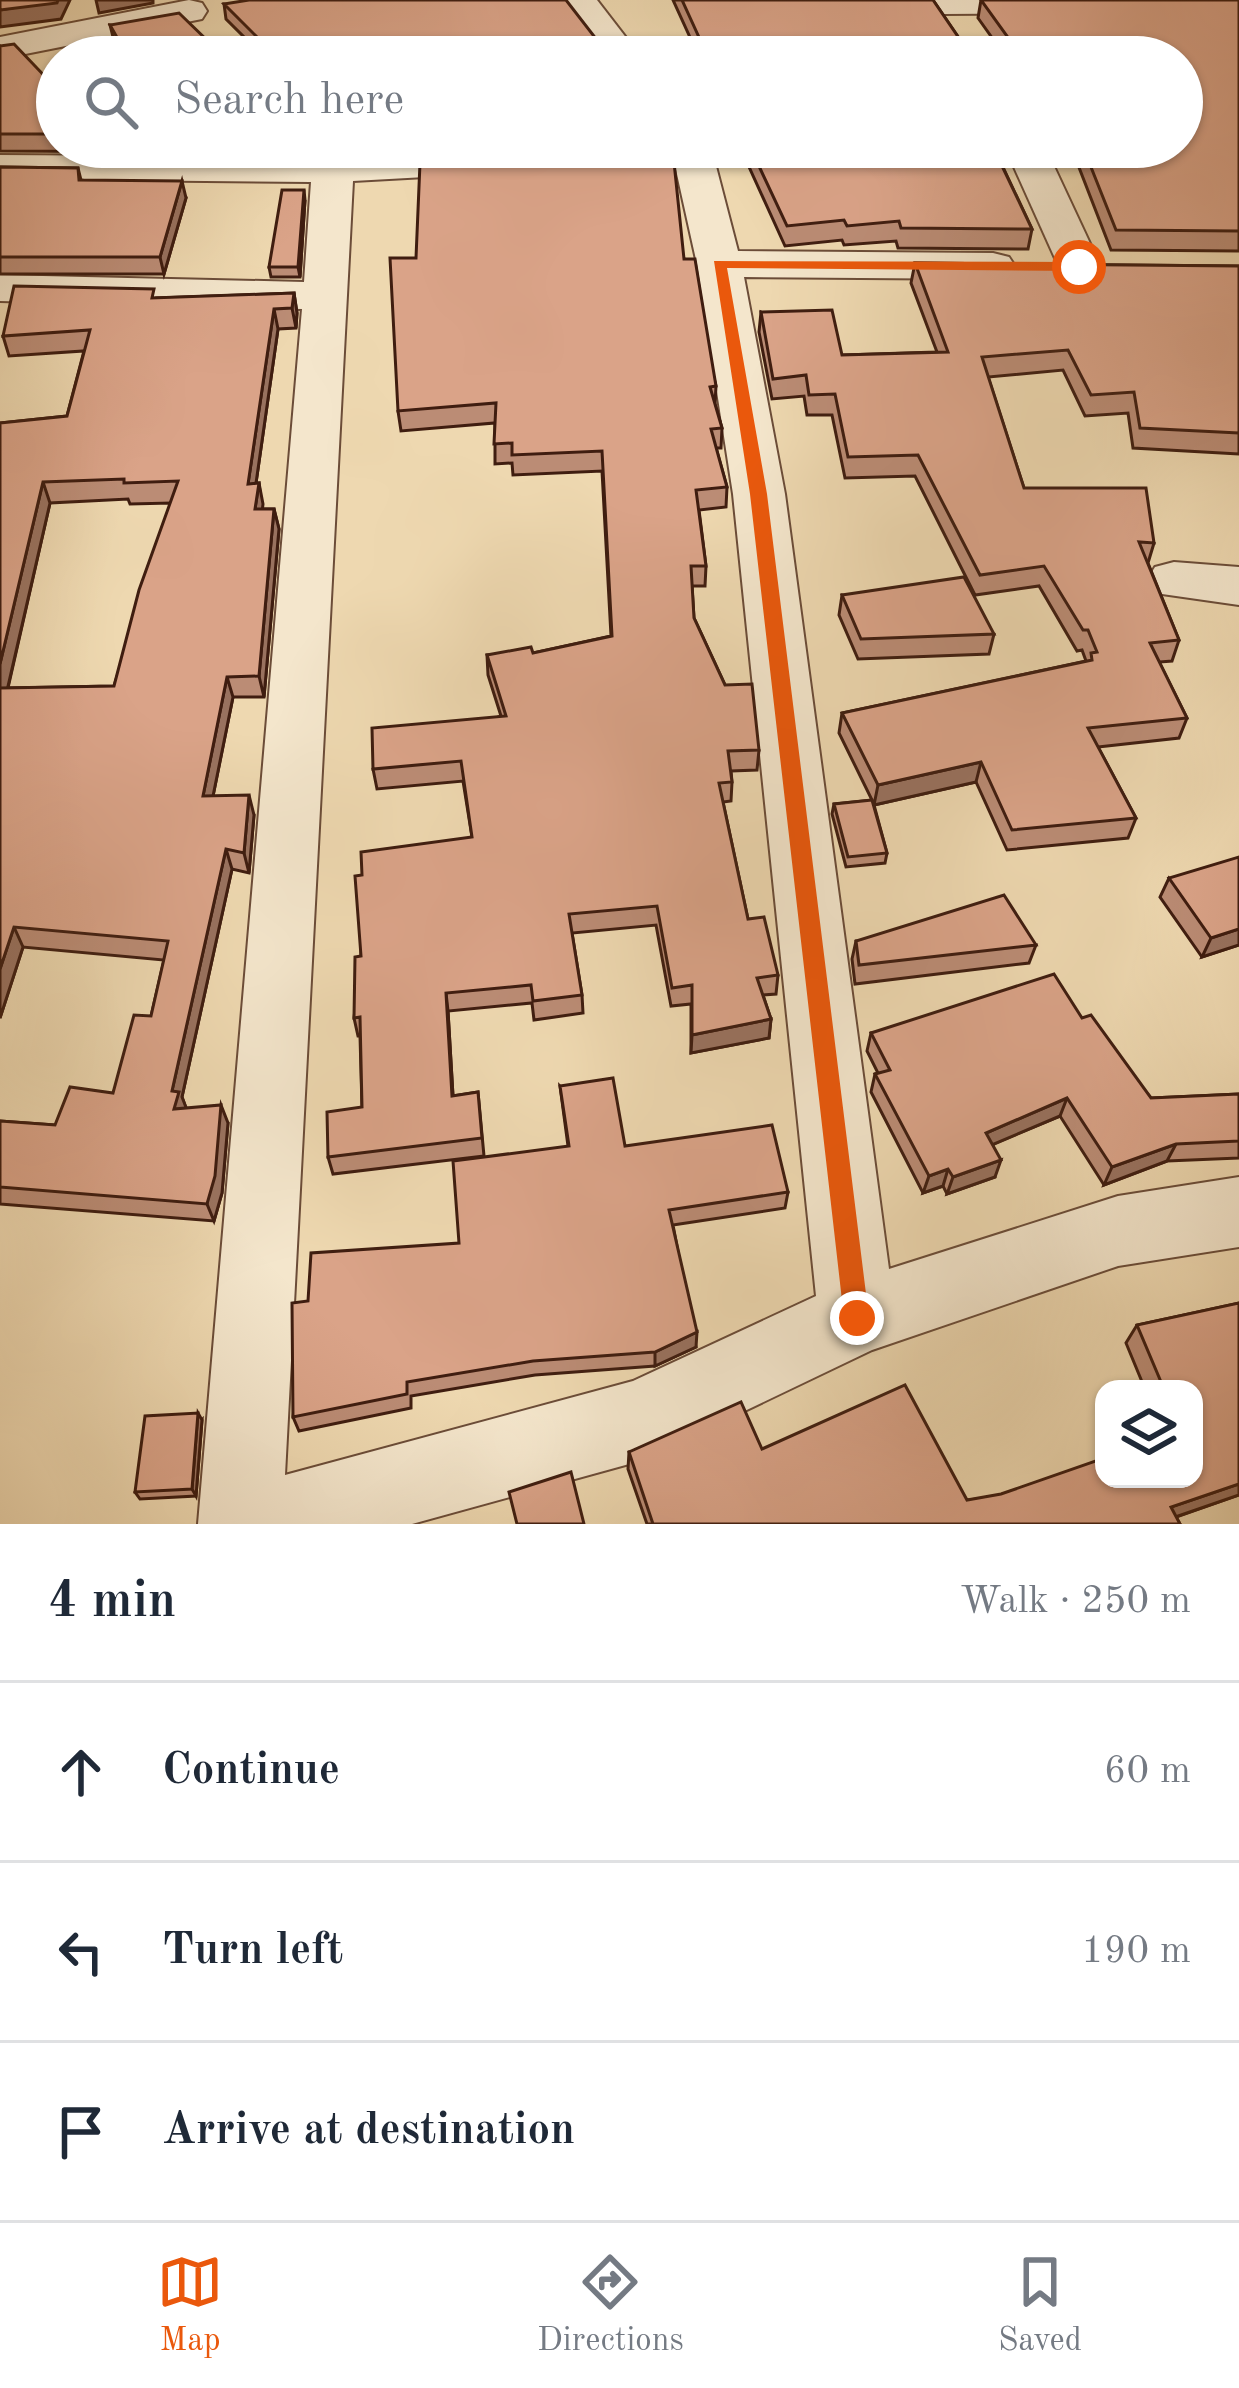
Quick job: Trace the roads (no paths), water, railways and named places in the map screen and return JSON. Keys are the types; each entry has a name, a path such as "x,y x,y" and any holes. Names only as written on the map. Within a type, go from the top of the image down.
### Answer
{"street":[{"path":"578,0 606,36"},
{"path":"942,2 1087,2"},
{"path":"942,2 967,36"},
{"path":"53,36 185,6 217,36"},
{"path":"0,48 36,40"},
{"path":"0,166 36,165"},
{"path":"241,1524 323,296 321,168"},
{"path":"684,168 719,264 759,494 857,1318"},
{"path":"1034,168 1079,267"},
{"path":"719,264 1125,267"},
{"path":"0,288 323,296"},
{"path":"1174,580 1239,586"},
{"path":"260,1524 640,1420 857,1318 1118,1231 1239,1212"}]}
